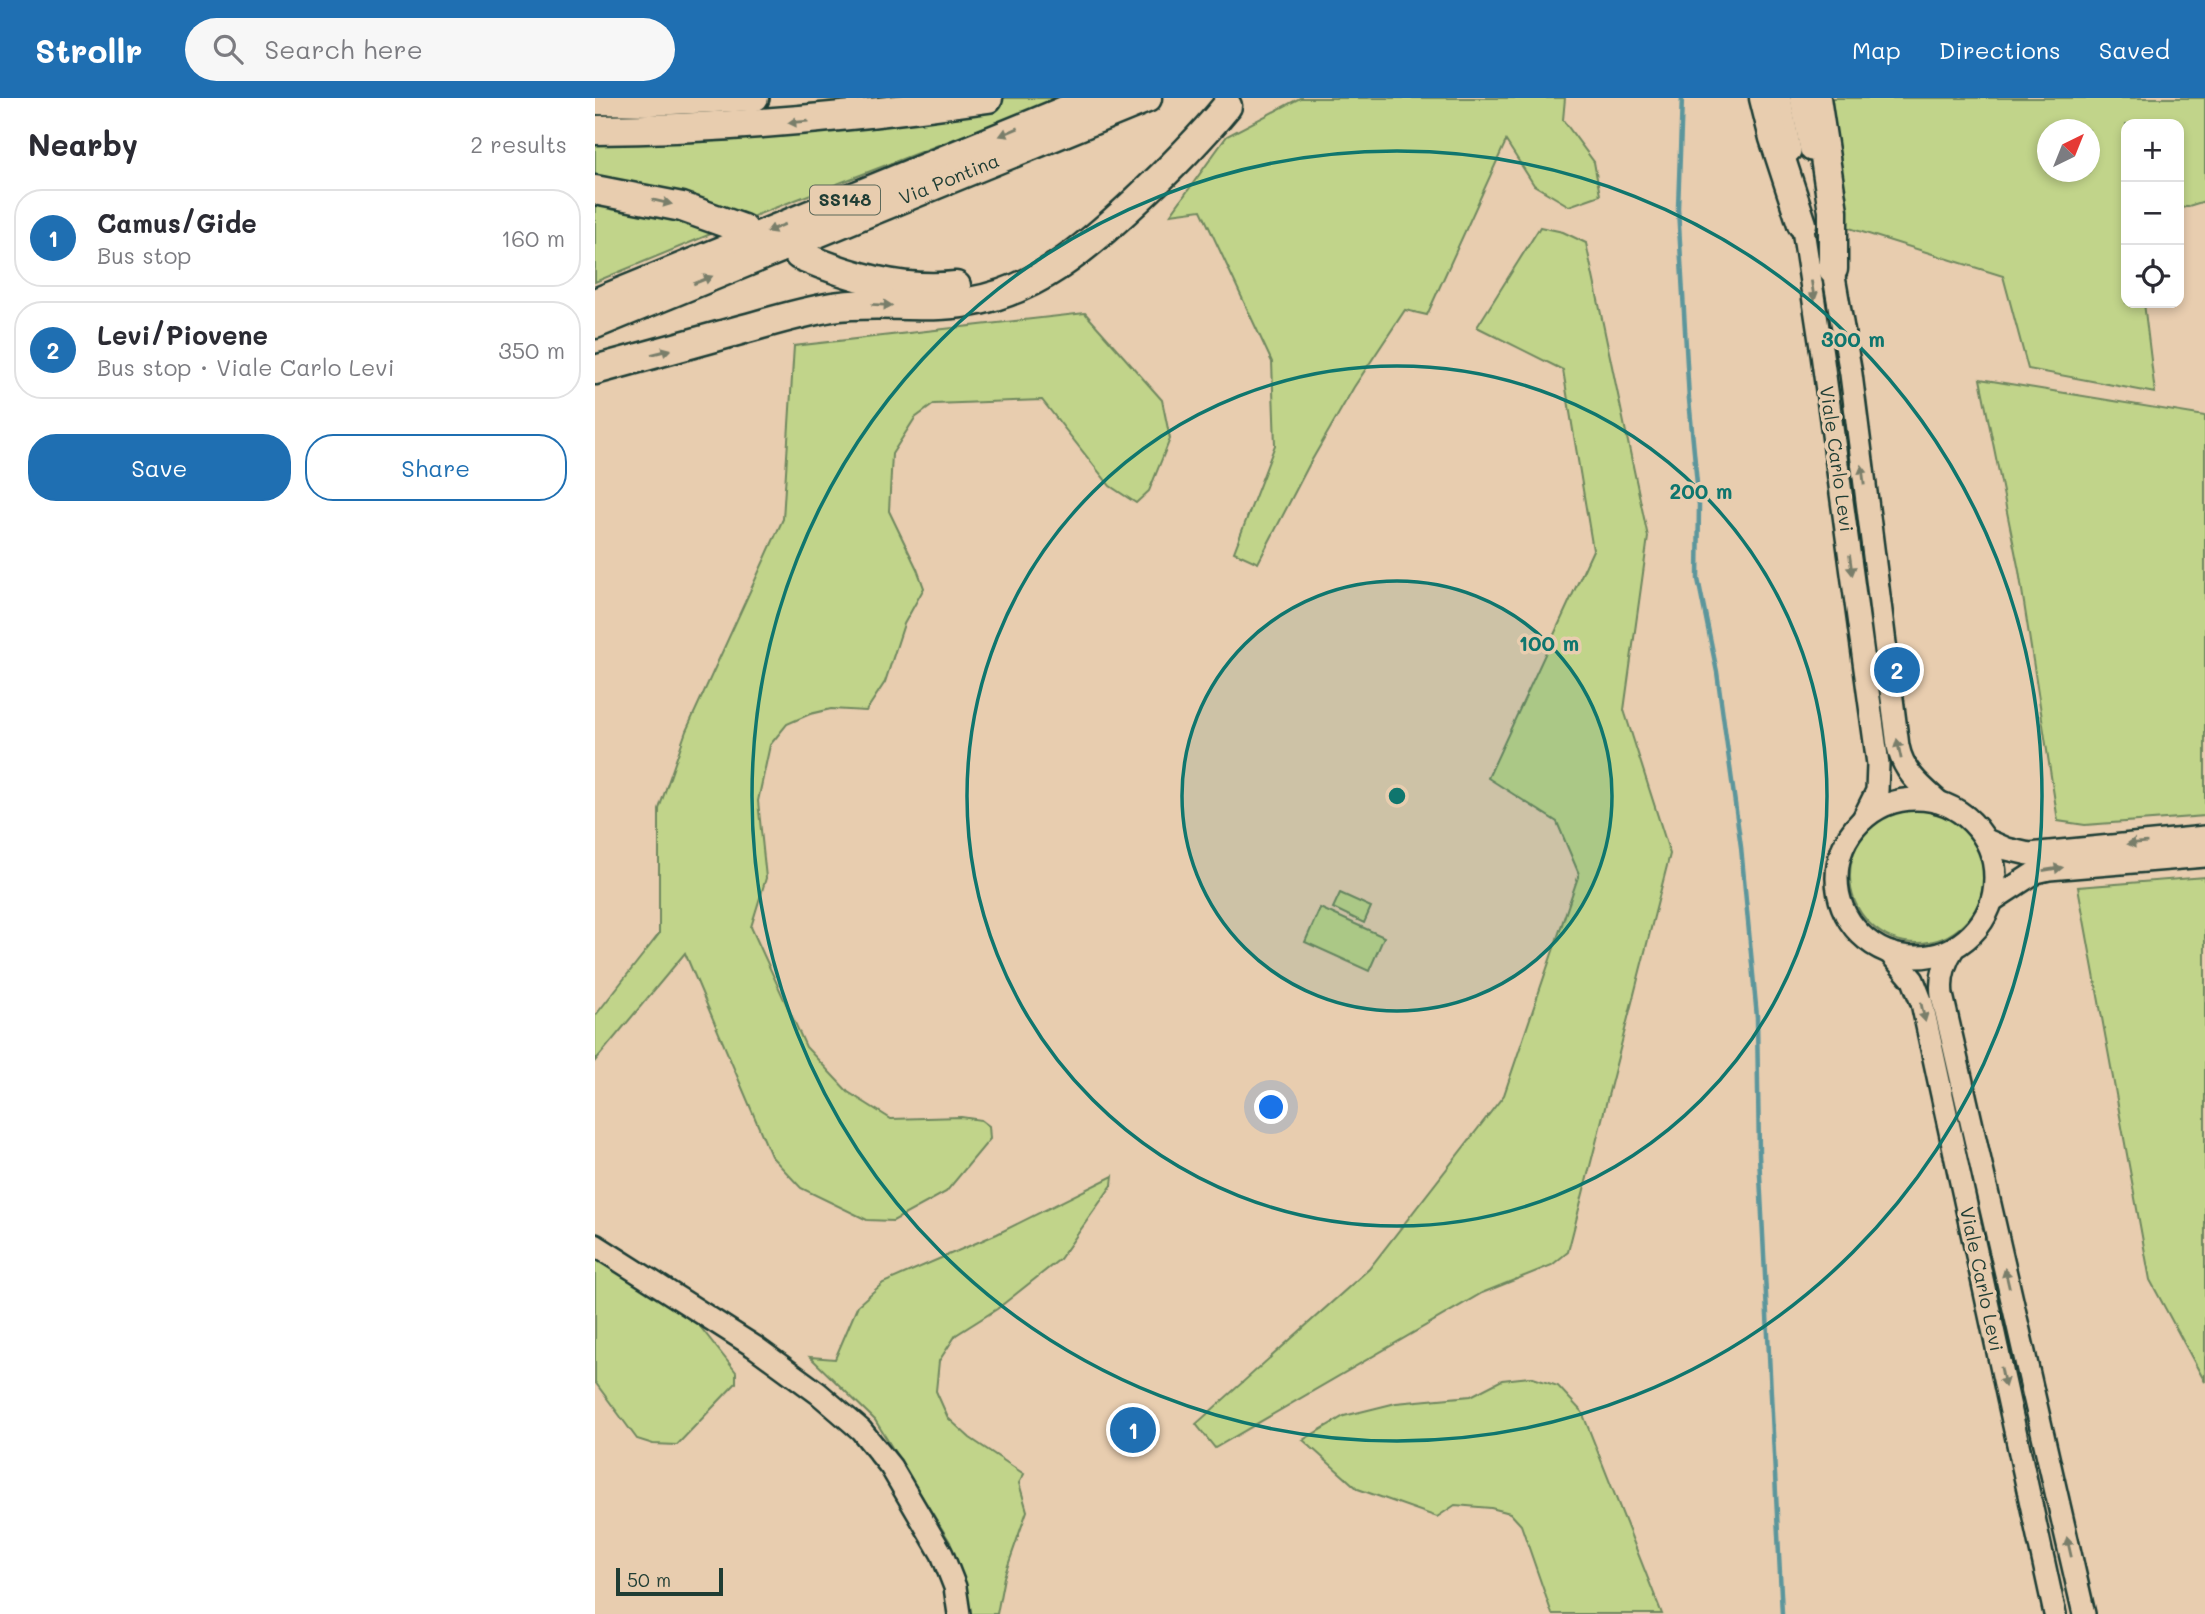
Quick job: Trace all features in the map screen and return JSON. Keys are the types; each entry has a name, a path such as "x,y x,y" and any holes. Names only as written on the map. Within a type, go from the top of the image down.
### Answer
{"highway":[{"path":"595,130 801,122 988,98"},
{"name":"Via Pontina","path":"595,303 1096,98"},
{"name":"Via Pontina","path":"595,324 1147,98"},
{"path":"1764,98 1802,224"},
{"path":"1817,98 1833,219 1833,269"},
{"path":"799,255 855,275 905,286 952,287 1005,275 1035,262 1065,244 1233,102"},
{"path":"595,370 832,307 867,304 953,304 1014,291 1056,268 1093,240 1181,157 1233,102"},
{"path":"595,190 674,205 743,229"}],"main road":[{"path":"595,102 650,103 756,98"}],"street":[{"name":"Viale Carlo Levi","path":"1780,98 1822,354 1878,764 1877,791 1863,819"},
{"name":"Viale Carlo Levi","path":"1801,98 1851,374 1898,746 1909,773 1939,802"},
{"path":"1923,799 1939,802 1966,816 1986,839 1996,875 1993,900 1980,926 1968,939 1953,949 1933,956 1911,958 1890,953 1875,946 1851,924 1838,894 1837,877 1844,845 1863,819 1877,809 1899,801 1923,799"},
{"path":"1986,839 2007,849 2029,854 2205,837"},
{"path":"1993,900 2036,872 2049,869 2205,856"},
{"name":"Viale Carlo Levi","path":"1953,949 1945,964 1942,995 2084,1614"},
{"name":"Viale Carlo Levi","path":"1890,953 1913,981 1922,1003 2055,1614"},
{"path":"595,1244 755,1347 818,1393 862,1430 891,1467 941,1554 955,1587 959,1614"}],"green space":[{"path":"856,98 1061,98 759,214 595,282 595,113 750,111"},
{"path":"1300,98 1565,98 1563,120 1594,162 1600,195 1569,206 1534,185 1506,141 1427,315 1405,310 1354,387 1309,465 1258,563 1234,552 1275,445 1272,362 1201,210 1171,214 1227,136"},
{"path":"1825,98 2205,98 2205,201 2184,207 2184,119 2121,119 2121,308 2145,308 2155,393 2028,369 2003,276 1846,227"},
{"path":"1540,227 1563,232 1586,243 1648,537 1624,710 1670,854 1568,1252 1552,1265 1482,1293 1215,1448 1196,1424 1369,1269 1504,1095 1579,874 1557,822 1488,778 1593,550 1563,370 1477,327"},
{"path":"1085,313 1162,400 1170,439 1149,491 1136,503 1110,486 1042,400 934,404 915,418 892,454 889,511 924,588 904,624 885,682 866,711 831,709 810,714 787,724 770,745 758,801 766,878 751,927 806,1047 848,1092 891,1119 961,1117 981,1120 989,1126 990,1139 946,1192 893,1221 867,1220 801,1188 771,1156 685,953 595,1061 595,1016 659,934 659,809 686,731 783,519 794,346"},
{"path":"1980,379 2205,416 2205,816 2085,825 2058,821 2019,571"},
{"path":"1917,809 1943,814 1965,828 1979,850 1984,876 1979,902 1965,924 1943,938 1917,943 1891,938 1869,924 1855,902 1850,876 1855,850 1869,828 1891,814"},
{"path":"2205,877 2205,1382 2150,1280 2078,887"},
{"path":"1340,893 1371,907 1364,923 1333,908"},
{"path":"1320,908 1384,937 1369,971 1305,942"},
{"path":"1113,1176 1112,1185 1060,1259 997,1309 956,1335 939,1361 936,1391 948,1418 970,1438 1024,1474 1019,1483 1027,1511 1004,1577 997,1614 966,1614 966,1588 950,1542 875,1420 810,1357 835,1359 858,1305 883,1283 997,1234"},
{"path":"595,1255 694,1319 736,1372 736,1383 677,1445 653,1444 637,1439 595,1382"},
{"path":"1530,1377 1558,1386 1582,1412 1662,1614 1552,1614 1521,1525 1510,1513 1491,1508 1455,1505 1437,1517 1358,1489 1303,1440 1344,1416 1396,1403 1471,1396 1502,1380"}],"waterway":[{"path":"1682,98 1678,208 1689,399 1699,505 1698,579 1717,672 1741,847 1757,1017 1759,1155 1782,1614"}],"place":[{"name":"Levi/Piovene","path":"1897,670"},
{"name":"Camus/Gide","path":"1133,1430"}]}
